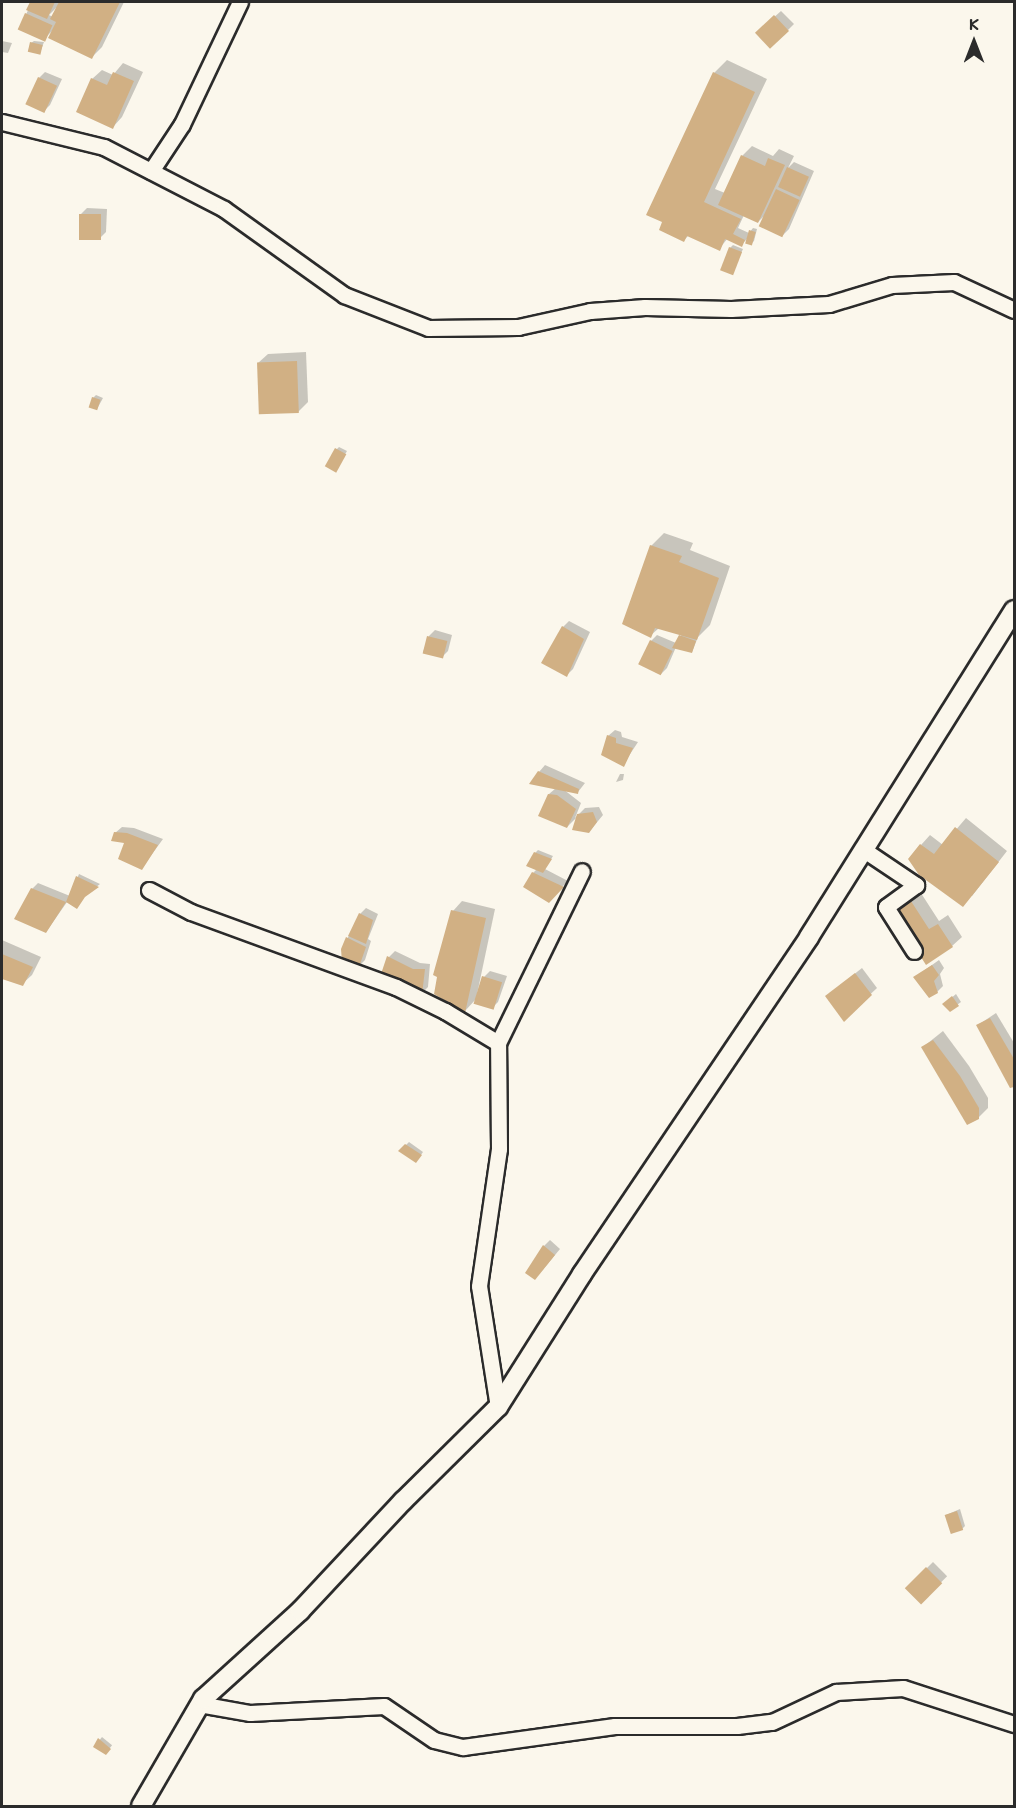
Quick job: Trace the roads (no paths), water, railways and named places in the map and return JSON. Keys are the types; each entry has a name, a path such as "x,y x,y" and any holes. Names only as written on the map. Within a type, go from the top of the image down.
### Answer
{"street":[{"path":"151,171 182,124 240,2"},
{"path":"2,122 104,147 224,209 344,295 428,328 518,327 590,311 645,307 731,309 829,303 892,285 954,282 1014,310"},
{"path":"141,1806 199,1704 300,1611 403,1501 498,1407 582,1274 699,1104 864,850 1014,610"},
{"path":"864,850 916,885 886,907 914,951"},
{"path":"498,1407 479,1286 499,1149 498,1043 582,871"},
{"path":"149,890 191,912 396,987 445,1011 498,1043"},
{"path":"199,1704 250,1713 384,1706 434,1740 463,1747 615,1726 737,1726 772,1722 836,1692 903,1688 1014,1724"}]}
